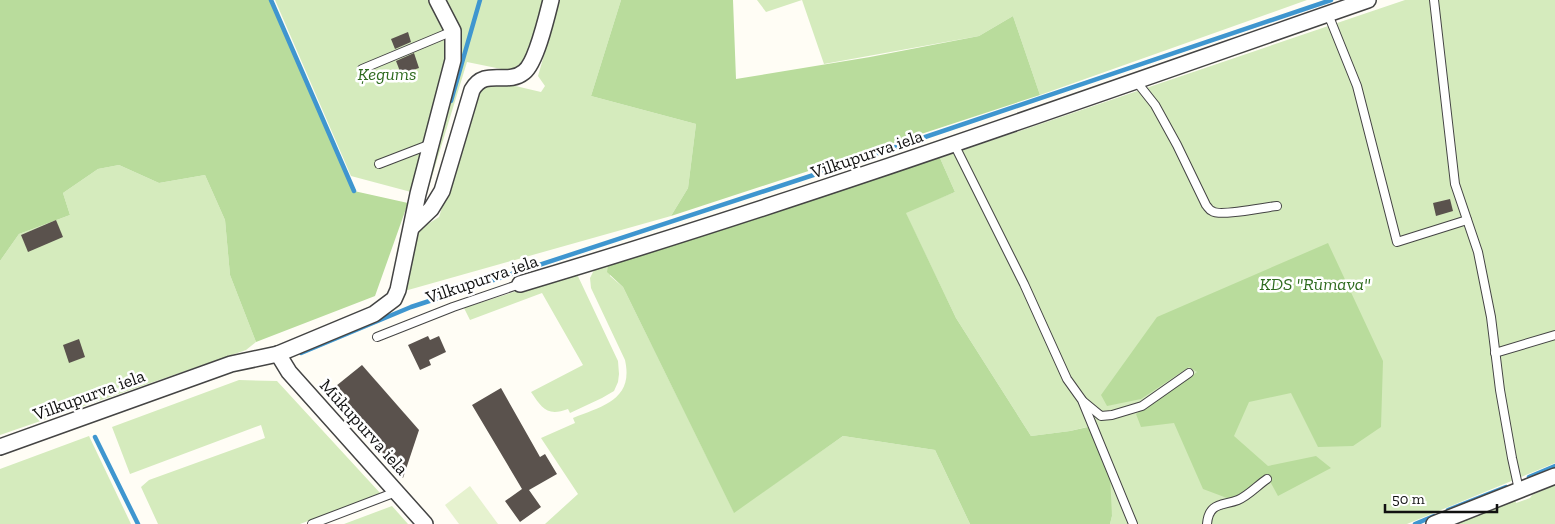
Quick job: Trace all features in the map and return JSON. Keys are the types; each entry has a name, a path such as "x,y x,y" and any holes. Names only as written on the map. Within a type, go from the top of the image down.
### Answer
{"street":[{"path":"437,0 453,31"},
{"path":"412,227 430,209 442,190 472,90 476,83 484,78 515,77 525,71 533,59 551,0"},
{"name":"Vilkupurva iela","path":"520,284 666,240 954,144 1368,0"},
{"name":"Vilkupurva iela","path":"0,447 231,364 278,354 374,314 394,299 398,290 431,144 453,60 453,31"},
{"name":"Mūkupurva iela","path":"278,354 289,372 425,524"},
{"path":"1434,524 1555,476"}],"lane":[{"path":"1434,0 1455,184 1478,252 1491,317 1495,353 1519,490"},
{"path":"1328,14 1357,86 1397,242 1467,220"},
{"path":"362,68 453,31"},
{"path":"1136,81 1154,105 1177,145 1206,205 1212,211 1218,213 1231,212 1277,206"},
{"path":"379,164 431,144"},
{"path":"954,144 1024,284 1067,379 1082,400 1133,524"},
{"name":"Vilkupurva iela","path":"377,337 520,284"},
{"path":"1495,353 1555,335"},
{"path":"1082,400 1101,416 1112,415 1142,406 1189,373"},
{"path":"1207,524 1211,510 1219,505 1239,500 1267,479"},
{"path":"312,524 396,492"}],"green space":[{"path":"0,0 271,0 354,191 408,203 375,296 256,342 230,275 225,220 205,175 159,183 119,165 98,169 63,193 70,215 19,234 0,261"},
{"name":"Ķegums","path":"275,0 546,0 529,57 511,71 467,62 426,196 351,176"},
{"path":"560,0 621,0 591,96 696,124 688,188 671,216 401,292 417,231 439,217 481,87 498,82 541,92 545,86 538,76"},
{"path":"621,0 733,0 736,79 870,57 979,36 1013,16 1040,95 671,216 688,188 696,124 591,96"},
{"path":"757,0 802,0 766,12"},
{"path":"802,0 1307,0 1040,95 1013,16 979,36 824,64"},
{"name":"KDS \"Rūmava\"","path":"1405,0 1555,0 1555,463 1407,524 1110,524 1112,516 1091,426 1031,436 956,318 905,212 955,192 940,158"},
{"path":"940,158 955,192 906,213 956,318 1031,436 1092,426 1110,474 1112,516 1110,524 970,524 935,450 843,436 734,513 623,287 607,272 608,266 613,261"},
{"path":"119,165 159,183 205,175 225,220 230,275 256,342 246,350 0,435 0,261 19,234 70,215 63,193 98,169"},
{"path":"1328,243 1383,361 1381,427 1353,446 1318,447 1291,393 1249,402 1234,436 1268,466 1316,456 1331,468 1278,496 1266,474 1235,501 1203,489 1174,423 1141,427 1136,414 1197,372 1189,367 1141,399 1107,406 1101,395 1157,317"},
{"path":"613,261 610,276 623,287 734,512 843,436 935,450 970,524 545,524 578,494 541,438 575,423 573,418 595,410 613,400 625,384 627,373 625,360 591,288 590,278 596,266"},
{"path":"576,272 618,361 618,382 614,391 602,398 570,413 568,409 555,412 542,407 531,392 583,365 542,293 470,320 464,308"},
{"path":"239,380 277,381 381,494 300,524 158,524 141,487 149,480 265,438 261,425 130,474 112,427"},
{"path":"89,436 131,524 0,524 0,469"},
{"path":"1555,485 1555,524 1451,524 1515,499 1516,503 1530,498 1532,495"},
{"path":"470,486 498,524 459,524 445,505"},
{"path":"392,506 408,524 344,524"}],"building":[{"path":"408,32 411,42 395,49 391,39"},
{"path":"414,53 419,68 401,74 396,61"},
{"path":"1450,199 1453,211 1436,216 1433,203"},
{"path":"56,220 63,237 28,252 21,235"},
{"path":"428,336 430,340 439,336 446,352 429,360 431,365 420,370 408,345"},
{"path":"79,339 85,357 69,363 63,345"},
{"path":"362,365 419,430 403,478 331,390"},
{"path":"501,388 540,457 545,454 557,474 529,490 541,507 520,522 505,501 522,489 472,405"}],"waterway":[{"path":"271,0 354,191"},
{"path":"451,101 480,0"},
{"path":"863,158 1331,0"},
{"path":"301,353 411,307 847,164"},
{"path":"95,437 138,524"},
{"path":"1529,477 1555,466"},
{"path":"1448,510 1506,487"},
{"path":"1415,524 1434,516"}]}
